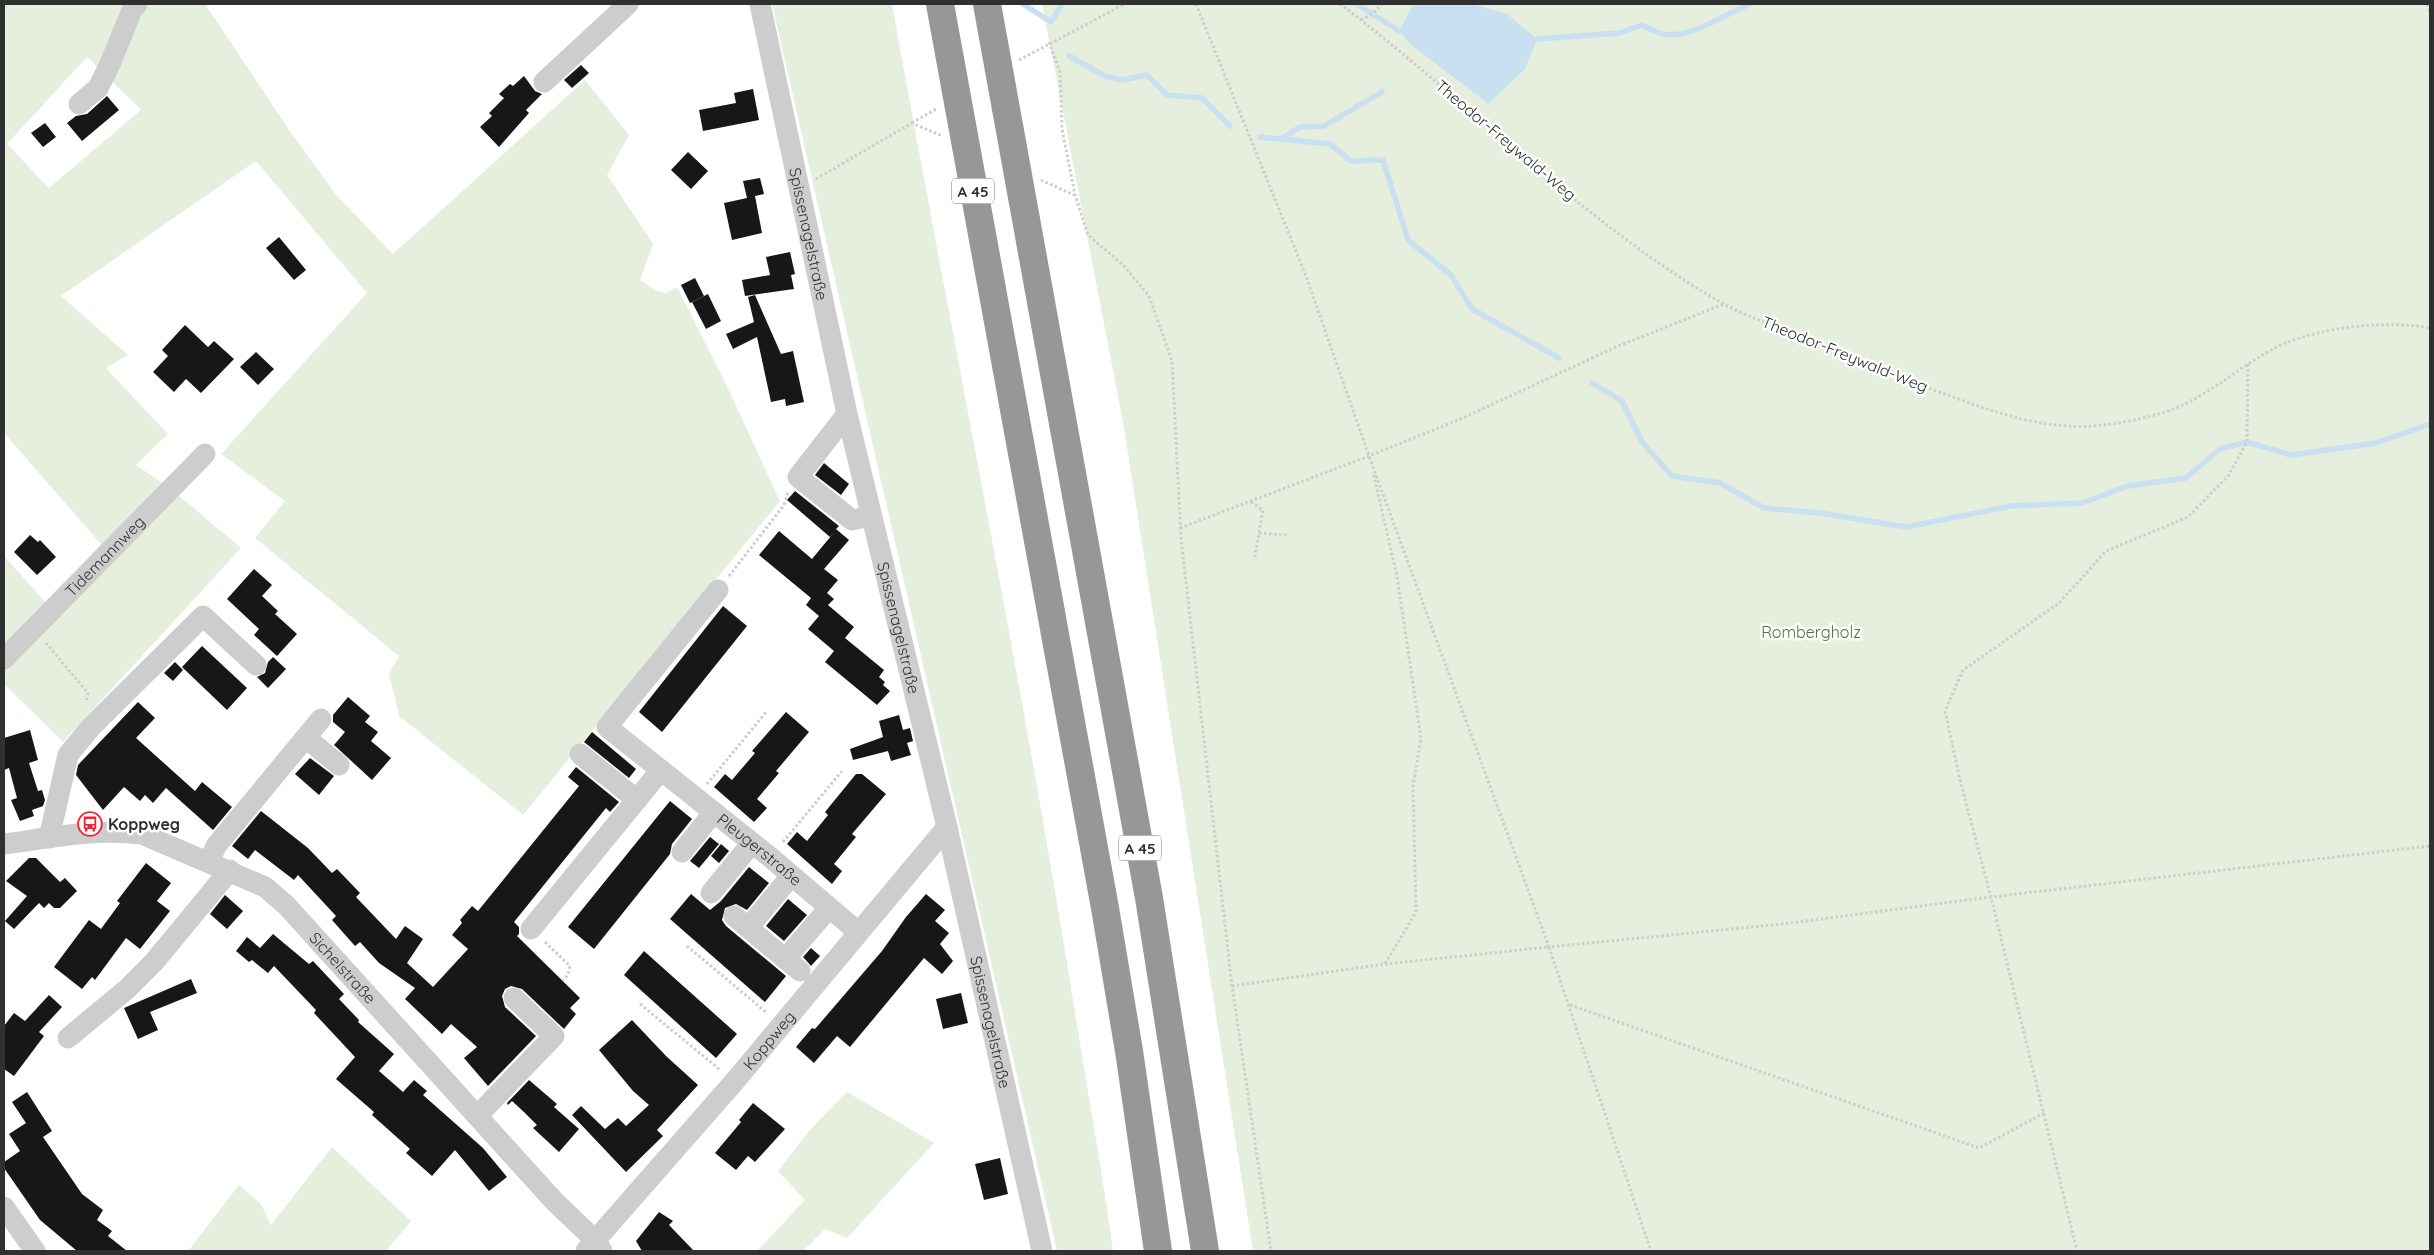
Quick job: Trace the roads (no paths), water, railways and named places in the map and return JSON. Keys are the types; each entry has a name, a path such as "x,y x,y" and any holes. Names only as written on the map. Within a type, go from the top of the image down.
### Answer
{"highway":[{"name":"A 45","path":"940,4 1105,908 1129,1051 1158,1251"},
{"name":"A 45","path":"987,4 1149,898 1205,1251"}],"street":[{"path":"79,104 98,88 132,10 137,4"},
{"path":"544,82 628,4"},
{"name":"Spissenagelstraße","path":"760,4 847,414 947,827 1042,1251"},
{"path":"847,414 798,476 852,520 871,516"},
{"name":"Tidemannweg","path":"4,659 205,454"},
{"name":"Pleugerstraße","path":"718,590 606,727 770,857 858,932"},
{"path":"49,838 68,754 203,616 256,665"},
{"path":"210,862 216,846 321,719"},
{"path":"306,738 339,765"},
{"path":"580,754 635,802"},
{"path":"531,929 661,770"},
{"path":"682,852 714,812"},
{"name":"Koppweg","path":"594,1248 947,827"},
{"name":"Sichelstraße","path":"4,844 114,832 142,834 230,870 265,887 286,905 478,1115 594,1248"},
{"path":"711,893 752,843"},
{"path":"68,1038 127,989 154,962 230,870"},
{"path":"791,876 740,922 793,965 829,908"},
{"path":"478,1115 554,1036 514,998"},
{"path":"4,1207 35,1251"}],"water":[{"path":"1423,4 1472,4 1507,14 1537,39 1525,69 1488,104 1411,45 1399,31 1412,6"}],"waterway":[{"path":"1023,4 1051,22 1062,4"},
{"path":"1357,4 1399,31"},
{"path":"1537,39 1620,33 1642,25 1660,33 1682,34 1705,26 1750,4"},
{"path":"1069,56 1105,76 1122,80 1147,75 1167,95 1202,98 1230,126"},
{"path":"1260,137 1281,139 1300,127 1324,126 1382,92"},
{"path":"1281,139 1330,144 1351,161 1383,160 1408,240 1451,275 1472,309 1559,358"},
{"path":"1592,383 1622,401 1642,442 1672,476 1720,483 1764,508 1820,513 1906,527 2011,506 2082,503 2128,486 2186,478 2220,449 2247,442 2291,455 2376,443 2430,424"}],"place":[{"name":"Koppweg","path":"90,824"}],"park label":[{"name":"Rombergholz","path":"1811,632"}]}
